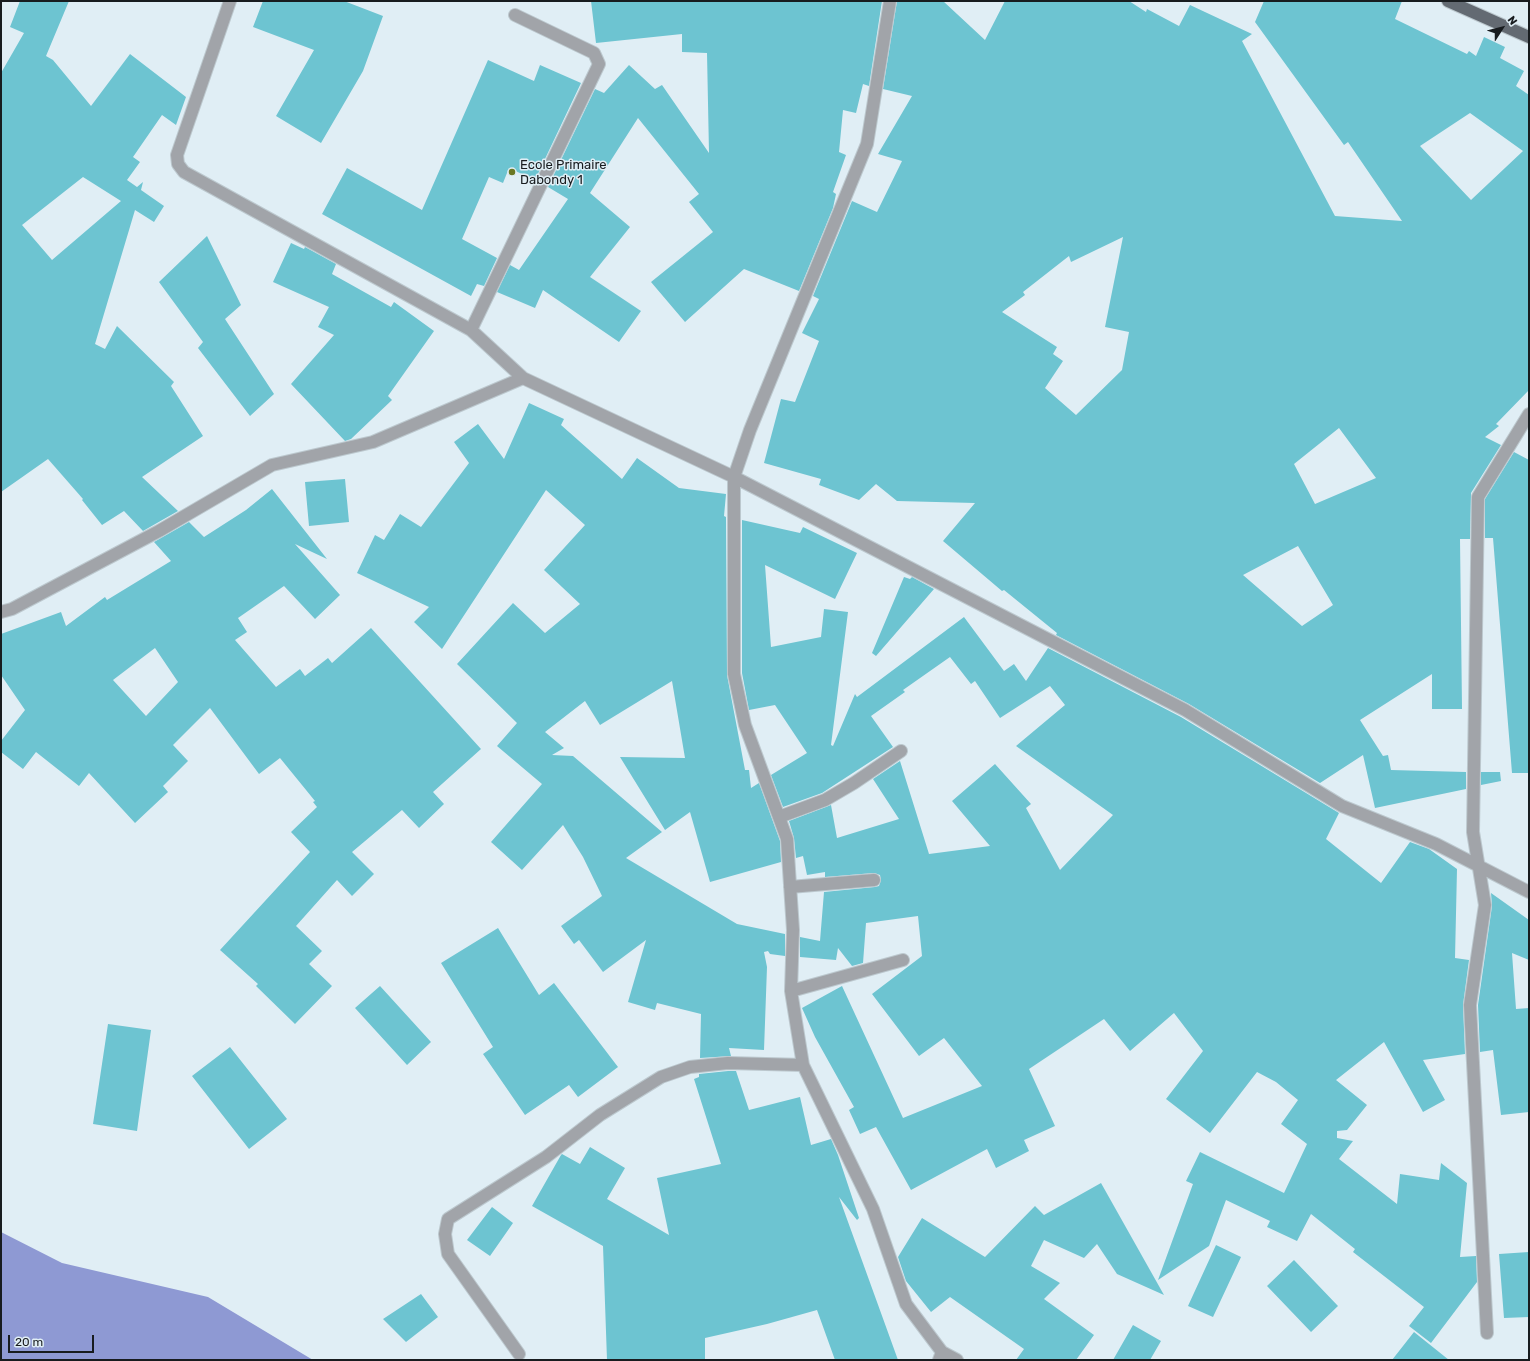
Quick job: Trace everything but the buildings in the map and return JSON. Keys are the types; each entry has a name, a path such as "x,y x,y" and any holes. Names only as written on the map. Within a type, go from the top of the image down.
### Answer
{"main road":[{"path":"1448,1 1529,37"}],"street":[{"path":"230,1 176,155 178,164 184,172 471,330 523,378 734,477 1185,710 1342,806 1436,844 1478,864 1529,892"},
{"path":"890,1 867,144 750,430 734,477 734,674 745,725 787,839 793,930 791,991 803,1065 873,1209 906,1304 940,1356 957,1360"},
{"path":"471,330 599,64 594,52 515,15"},
{"path":"1,612 12,609 158,531 272,465 373,442 523,378"},
{"path":"1487,1333 1470,1005 1485,905 1473,832 1478,497 1529,414"},
{"path":"779,817 825,800 854,783 901,751"},
{"path":"790,887 874,880"},
{"path":"791,991 903,960"},
{"path":"519,1354 448,1254 445,1234 448,1219 546,1157 600,1115 661,1077 690,1067 728,1063 803,1065"}],"water":[{"path":"1,1232 62,1263 208,1297 313,1360 1,1360"}],"place":[{"name":"Ecole Primaire Dabondy 1","path":"512,172"}]}
